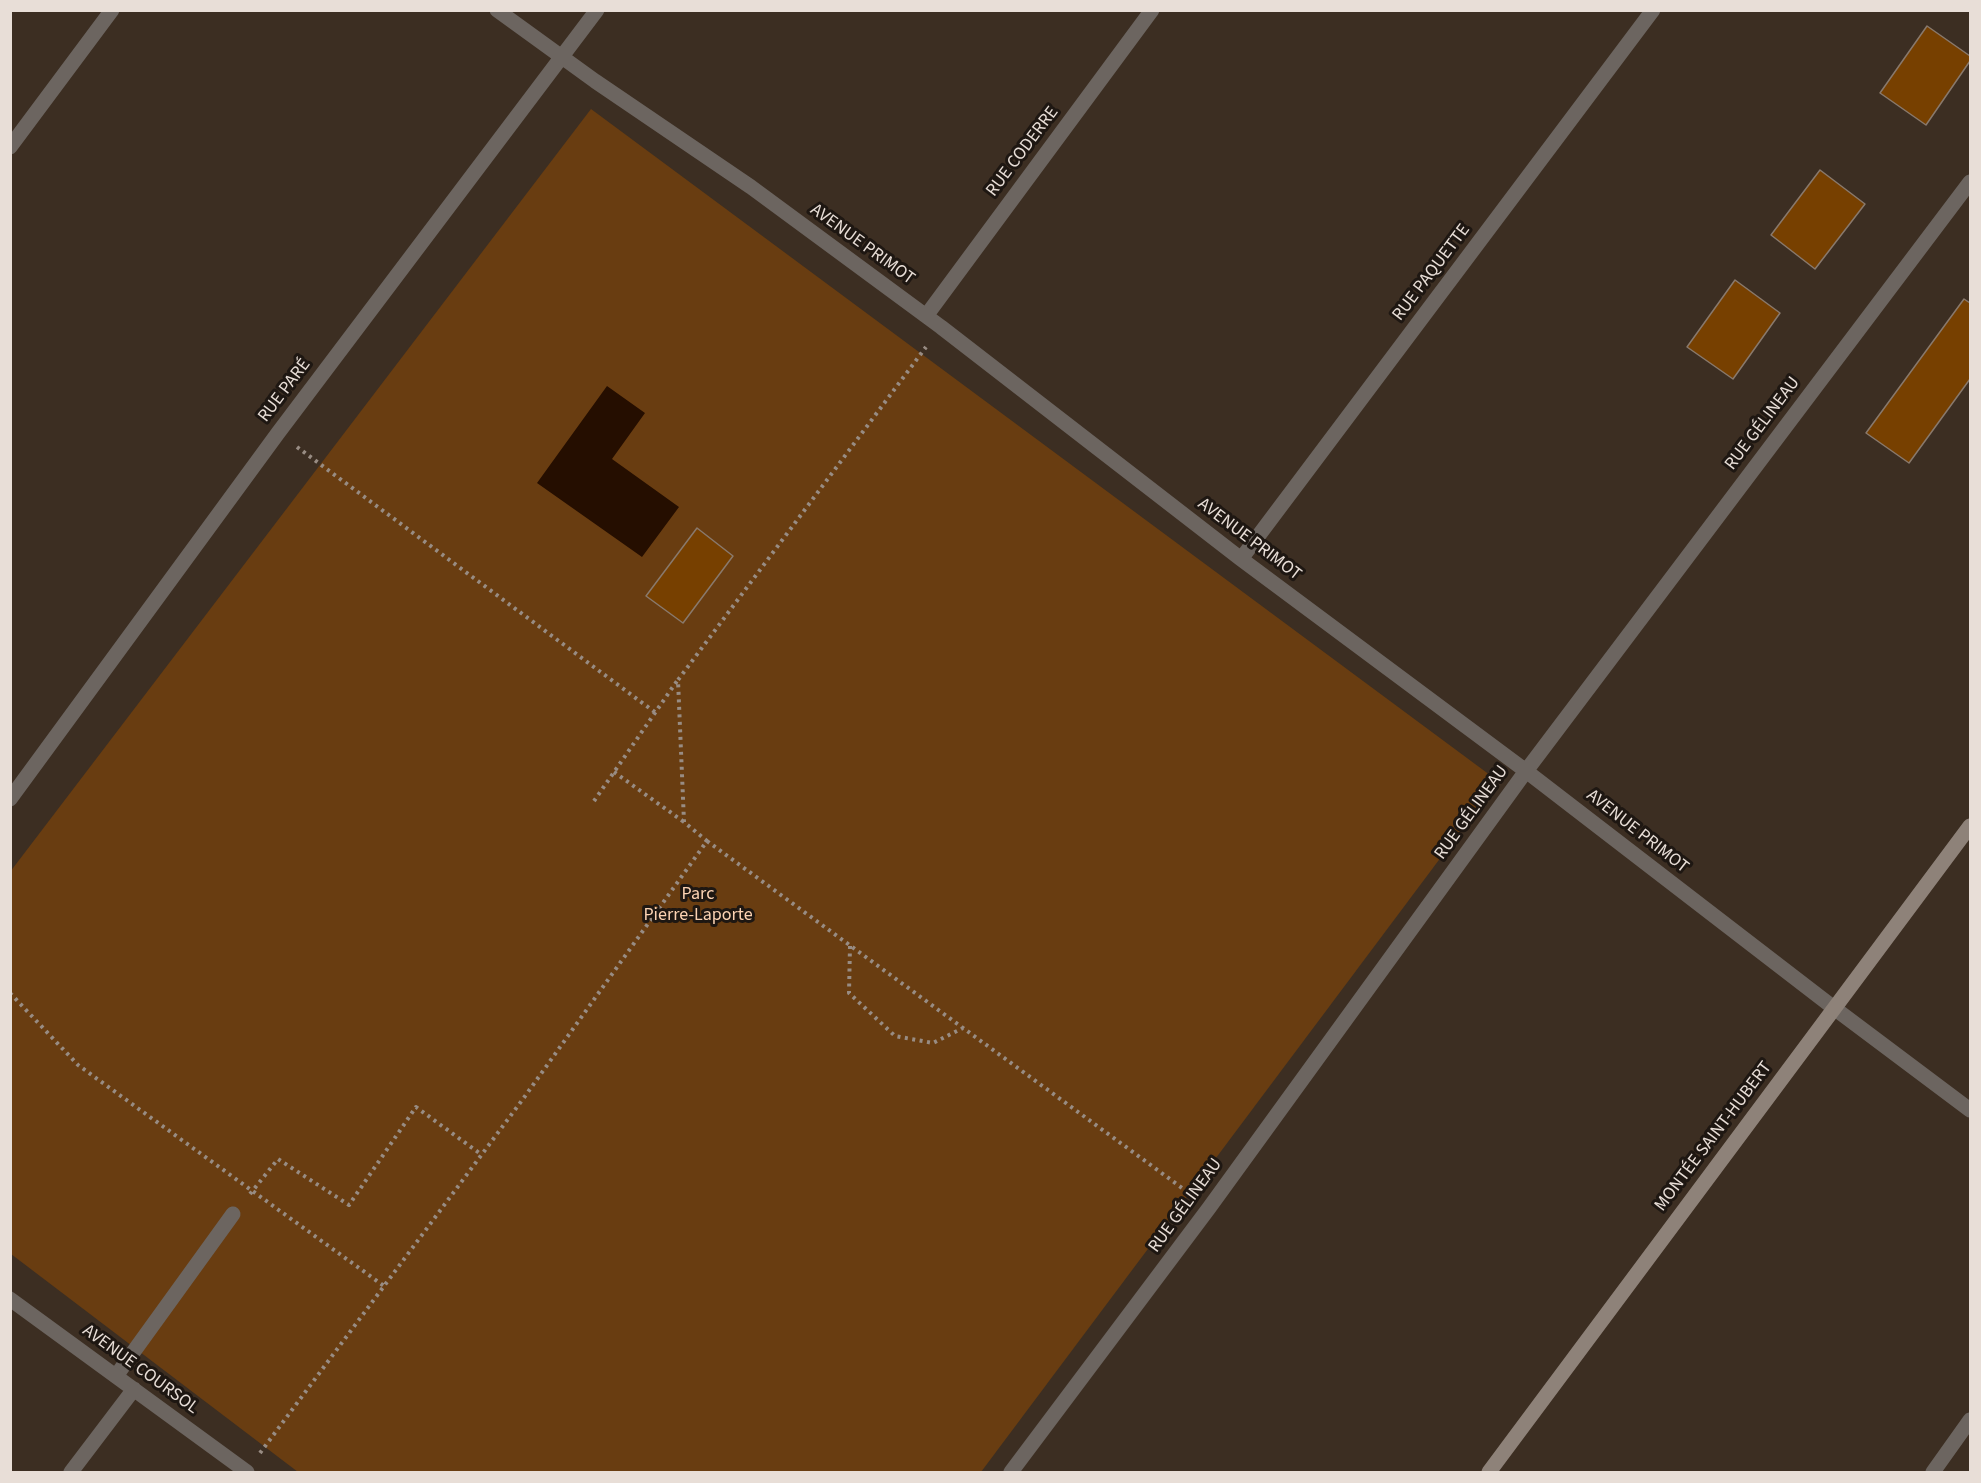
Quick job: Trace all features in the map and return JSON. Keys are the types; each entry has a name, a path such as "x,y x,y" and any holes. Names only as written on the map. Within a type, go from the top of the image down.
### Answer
{"street":[{"path":"10,147 112,10"},
{"name":"AVENUE PRIMOT","path":"497,10 751,187 941,327 1241,559 1526,771 1834,1008 1971,1110"},
{"name":"RUE PARÉ","path":"10,799 278,433 597,10"},
{"name":"RUE CODERRE","path":"926,316 1152,10"},
{"name":"RUE PAQUETTE","path":"1241,559 1653,10"},
{"name":"RUE GÉLINEAU","path":"1011,1473 1209,1208 1526,771 1971,182"},
{"name":"MONTÉE SAINT-HUBERT","path":"1489,1473 1971,826"},
{"path":"116,1376 233,1214"},
{"name":"AVENUE COURSOL","path":"10,1299 246,1472"},
{"path":"70,1473 134,1389"},
{"path":"1933,1473 1971,1420"}],"path":[{"path":"594,801 678,680 941,327"},
{"path":"278,433 656,712"},
{"path":"678,680 684,822"},
{"path":"614,772 1209,1208"},
{"path":"246,1472 482,1155 707,841"},
{"path":"850,946 849,993 895,1036 933,1043 963,1028"},
{"path":"10,993 78,1065 384,1286"},
{"path":"233,1214 278,1159 349,1205 416,1107 482,1155"}],"green space":[{"name":"Parc Pierre-Laporte","path":"591,109 1498,781 981,1472 298,1472 11,1254 10,872"}],"shaded area":[{"path":"607,386 645,413 612,459 679,507 642,557 537,483"}],"building":[{"path":"1927,26 1970,56 1970,61 1926,125 1880,93"},
{"path":"1820,170 1865,204 1815,269 1771,235"},
{"path":"1735,280 1780,313 1733,379 1687,347"},
{"path":"1964,299 1970,303 1970,379 1909,463 1866,433"},
{"path":"697,528 733,556 683,623 646,596"}]}
